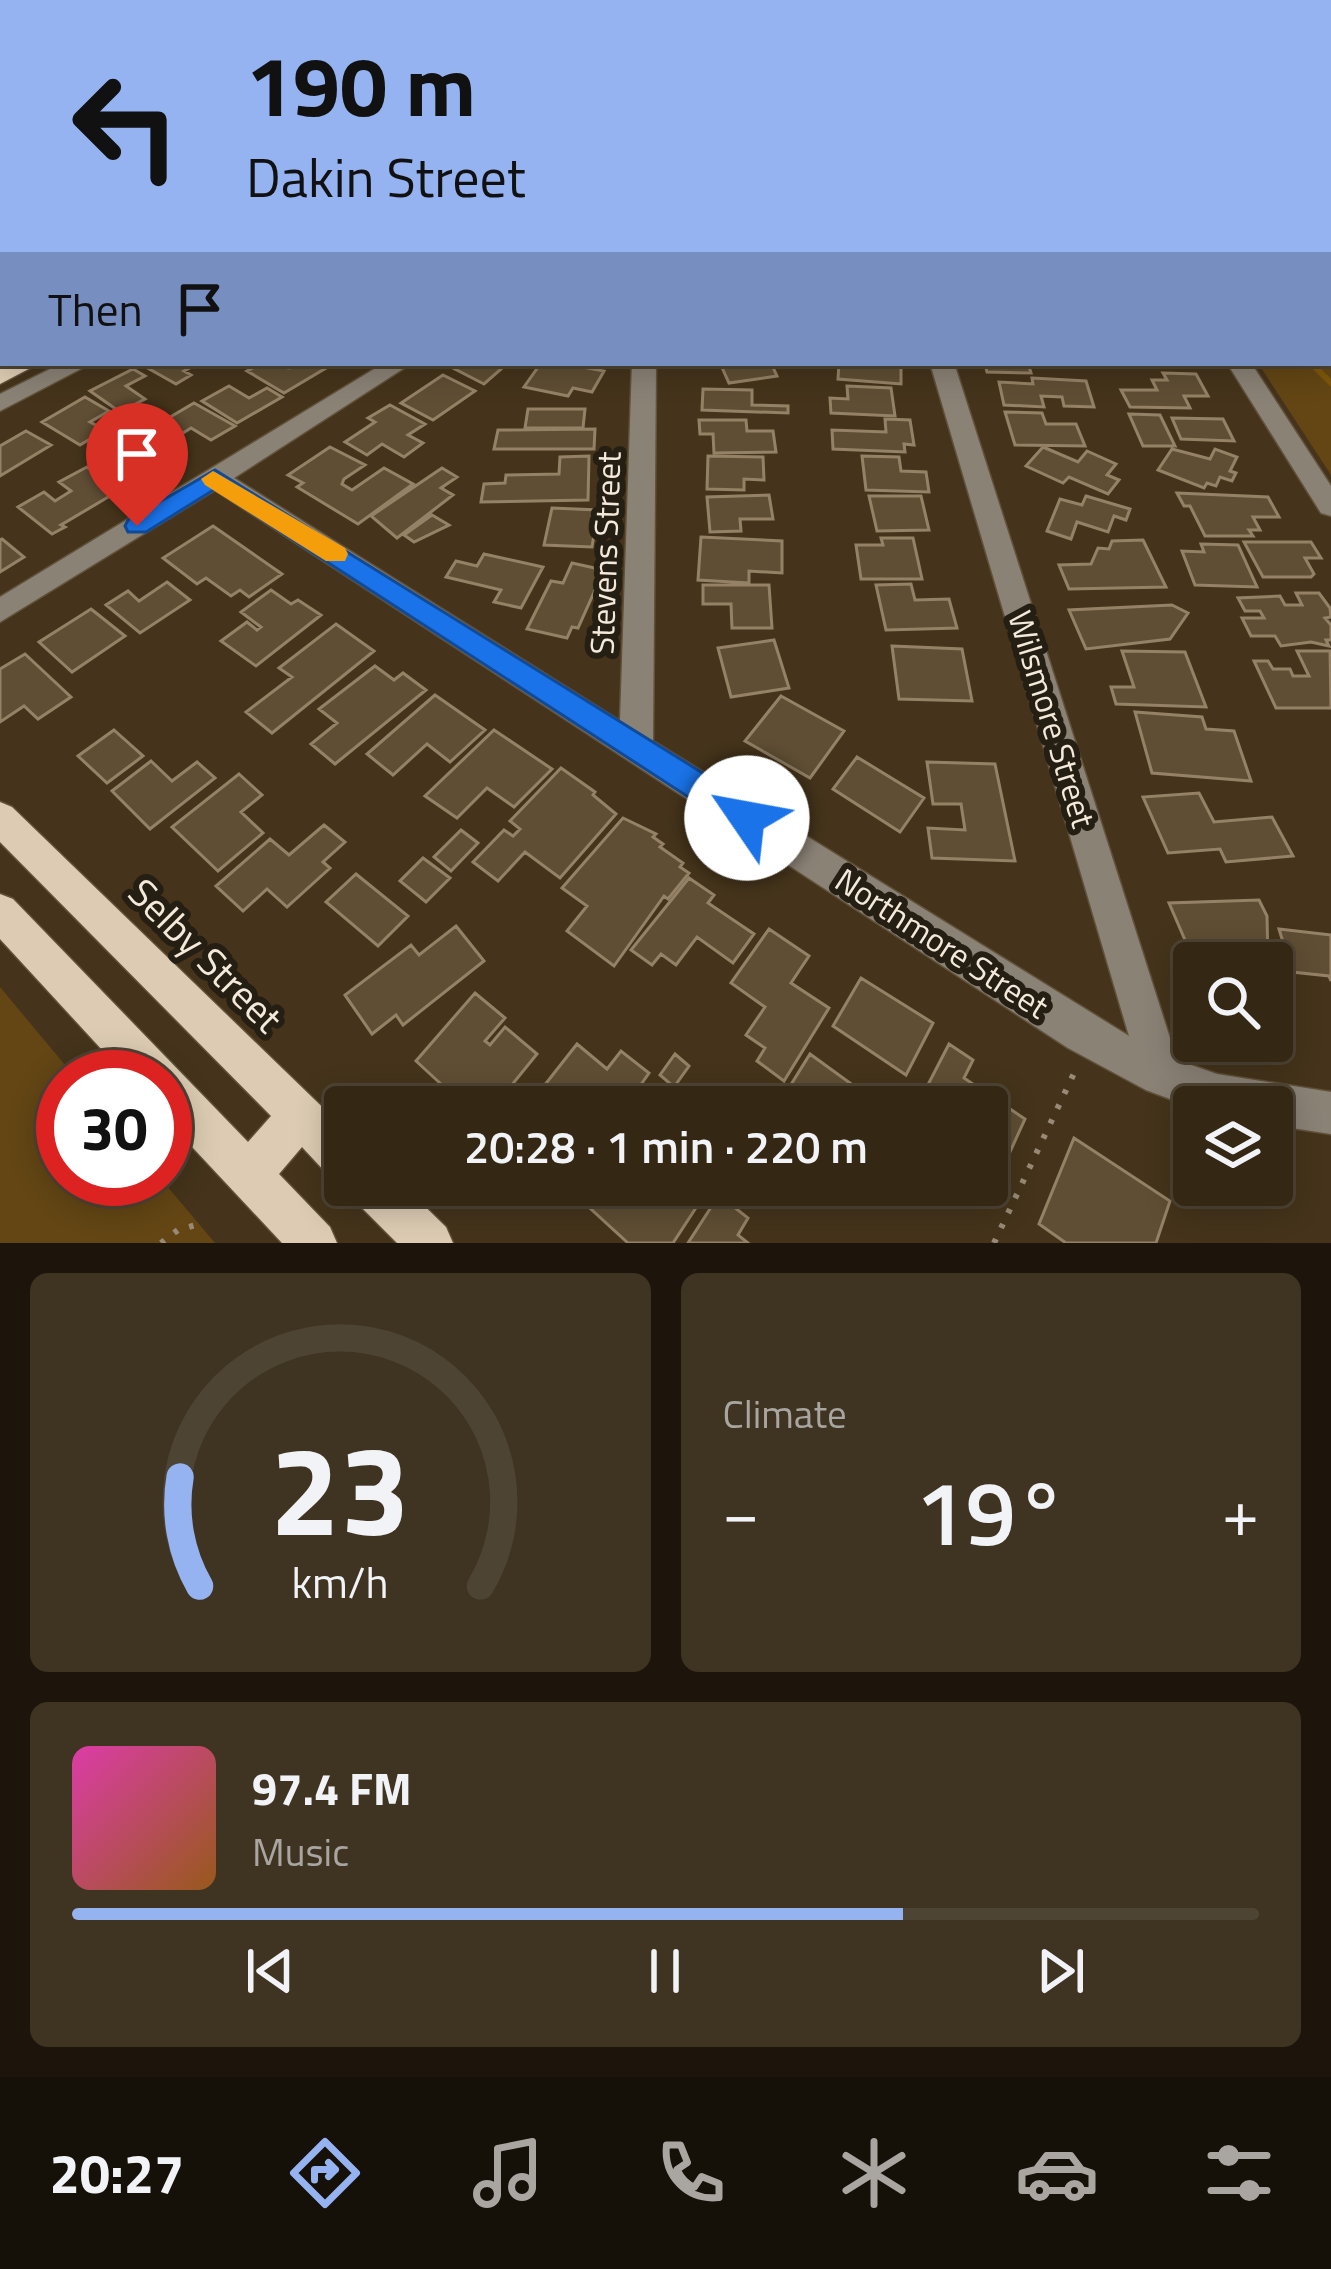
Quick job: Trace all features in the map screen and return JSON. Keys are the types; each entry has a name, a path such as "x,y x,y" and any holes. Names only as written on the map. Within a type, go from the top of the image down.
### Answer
{"main road":[{"name":"Selby Street","path":"0,818 324,1139"},
{"path":"0,912 130,1050"},
{"path":"192,1115 314,1243"},
{"path":"249,1175 300,1116"},
{"path":"392,1206 430,1243"}],"street":[{"path":"0,404 74,366"},
{"path":"3,609 395,366"},
{"name":"Stevens Street","path":"635,746 644,366"},
{"name":"Wilsmore Street","path":"943,366 1161,1075"},
{"path":"1241,366 1331,507"},
{"name":"Northmore Street","path":"215,478 1082,1034 1161,1075 1217,1095 1331,1113"}],"path":[{"path":"994,1243 1081,1058"},
{"path":"161,1243 178,1230 199,1225"}],"shaded area":[{"path":"1260,366 1331,366 1331,475"},
{"path":"0,987 52,1050 36,1050 36,1206 184,1206 215,1243 0,1243"}],"building":[{"path":"144,366 193,366 184,371 191,375 176,384"},
{"path":"256,366 326,368 284,393 247,371"},
{"path":"460,366 505,366 484,384 455,369"},
{"path":"539,366 604,371 592,392 573,388 568,396 524,387"},
{"path":"721,366 772,366 777,376 729,383"},
{"path":"839,366 901,366 901,384 838,379"},
{"path":"986,366 1029,366 1031,373 987,372"},
{"path":"133,369 145,376 126,386 145,399 120,412 90,391"},
{"path":"1163,373 1196,374 1208,396 1184,396 1190,408 1130,407 1121,390 1157,390 1152,380 1167,380"},
{"path":"443,375 475,391 433,420 401,403"},
{"path":"1032,378 1086,381 1094,407 1064,406 1062,397 1041,396 1044,407 1004,405 999,382 1033,384"},
{"path":"229,386 249,398 267,388 282,397 237,423 202,401"},
{"path":"847,386 891,388 895,416 831,413 830,398 848,399"},
{"path":"703,389 752,390 752,405 788,406 788,413 702,410"},
{"path":"85,397 109,411 90,422 105,430 80,445 42,422"},
{"path":"194,403 235,426 211,440 191,428 175,438 155,426"},
{"path":"390,405 425,424 408,435 423,443 404,457 382,444 367,455 345,442 375,422 368,418"},
{"path":"528,409 585,409 583,428 525,428"},
{"path":"1005,412 1042,413 1046,424 1076,424 1085,446 1015,445"},
{"path":"1129,414 1160,415 1175,446 1143,446"},
{"path":"1172,418 1223,419 1234,441 1181,439"},
{"path":"885,419 910,420 914,445 904,444 905,452 833,449 832,430 886,432"},
{"path":"699,420 746,420 747,431 773,431 776,452 714,453 713,434 700,434"},
{"path":"595,429 594,449 494,449 498,430"},
{"path":"26,431 51,445 0,476 0,446"},
{"path":"137,442 151,451 161,445 181,458 132,488 98,465"},
{"path":"330,447 365,465 344,479 342,484 352,490 384,468 413,484 358,524 297,487 303,483 288,475"},
{"path":"1043,447 1078,462 1087,451 1116,464 1107,475 1119,480 1108,494 1069,477 1063,483 1026,466"},
{"path":"1172,449 1210,459 1215,449 1237,457 1230,471 1236,473 1232,481 1220,477 1216,486 1207,483 1204,488 1158,470"},
{"path":"589,456 588,500 481,502 484,484 505,483 506,475 559,474 560,457"},
{"path":"708,456 763,457 764,480 744,479 744,490 707,489"},
{"path":"862,456 899,457 901,471 926,472 929,492 866,490"},
{"path":"87,467 120,490 61,525 65,527 52,534 18,507 44,492 55,501 71,491 59,482"},
{"path":"442,468 457,477 441,488 453,495 397,538 371,516"},
{"path":"1177,493 1268,497 1279,517 1253,517 1260,530 1249,530 1253,536 1205,536 1190,506 1184,506"},
{"path":"769,495 773,519 740,519 741,531 710,532 707,497"},
{"path":"869,496 921,496 929,530 877,531"},
{"path":"1086,496 1130,509 1126,520 1114,516 1108,532 1077,522 1071,539 1047,531 1060,499 1082,505"},
{"path":"552,508 598,510 592,547 544,545"},
{"path":"432,515 449,525 414,542 404,535"},
{"path":"213,526 282,574 249,597 240,590 231,596 206,578 197,584 163,558"},
{"path":"701,537 782,541 782,573 749,571 749,583 698,580"},
{"path":"881,538 913,538 922,579 861,579 856,545 883,545"},
{"path":"0,540 24,557 0,572"},
{"path":"1143,540 1166,587 1069,589 1059,565 1091,564 1098,548 1109,549 1112,541"},
{"path":"1244,542 1311,542 1321,558 1305,558 1314,574 1311,577 1263,577"},
{"path":"1201,544 1238,545 1257,587 1195,585 1182,551 1204,552"},
{"path":"484,554 543,567 521,608 494,602 501,590 446,577 456,561 477,566"},
{"path":"572,563 604,570 578,628 572,627 567,638 527,629 551,581 563,583"},
{"path":"167,582 190,600 140,633 106,605 128,591 139,601"},
{"path":"911,584 915,600 949,599 957,628 886,630 876,585"},
{"path":"703,585 769,585 772,628 732,628 731,604 703,604"},
{"path":"271,590 321,615 256,666 221,641 247,622 257,630 261,627 241,612"},
{"path":"1296,593 1319,593 1330,608 1331,617 1325,618 1331,625 1329,646 1311,642 1281,646 1275,636 1251,636 1242,618 1264,618 1260,611 1245,611 1238,598 1280,596 1285,605 1302,605"},
{"path":"1172,605 1188,613 1170,639 1086,649 1069,610"},
{"path":"91,609 125,636 72,672 39,642"},
{"path":"336,624 374,651 272,733 246,712 292,677 279,668"},
{"path":"774,640 789,688 731,697 718,648"},
{"path":"892,646 962,649 972,701 899,699"},
{"path":"1122,651 1185,652 1206,707 1116,704 1111,687 1134,687"},
{"path":"1297,651 1330,651 1331,708 1276,708 1254,661 1268,661 1273,669 1290,669 1293,676 1309,676"},
{"path":"25,654 71,697 38,719 24,706 0,722 0,669"},
{"path":"375,666 394,680 403,673 426,690 335,764 311,744 337,723 319,709"},
{"path":"435,695 485,730 450,762 427,744 393,775 367,754"},
{"path":"781,696 844,731 810,778 745,741"},
{"path":"1135,712 1202,717 1206,729 1234,731 1251,781 1152,773"},
{"path":"114,730 143,756 107,783 78,756"},
{"path":"494,730 552,769 514,807 487,788 457,818 425,796"},
{"path":"857,757 924,798 900,832 833,789"},
{"path":"151,761 172,781 197,762 215,778 150,829 112,791"},
{"path":"927,762 995,764 1015,861 932,858 928,828 965,830 961,804 933,804"},
{"path":"561,768 616,814 560,878 525,852 498,881 473,862 504,830 513,836 520,829 510,821"},
{"path":"239,774 262,795 241,812 263,833 218,871 172,827"},
{"path":"1199,793 1214,822 1272,817 1293,856 1226,862 1220,849 1168,853 1143,797"},
{"path":"623,818 656,834 653,837 663,844 660,847 689,873 668,899 664,896 614,966 567,931 587,906 562,888"},
{"path":"324,825 345,842 323,862 330,868 287,907 267,889 243,911 216,886 270,839 289,855"},
{"path":"461,830 478,843 451,871 434,857"},
{"path":"423,858 450,878 426,902 400,881"},
{"path":"356,874 408,916 378,946 326,902"},
{"path":"689,878 714,895 708,903 754,934 733,963 697,937 676,965 661,954 652,965 631,950"},
{"path":"1259,900 1267,916 1268,942 1186,942 1169,903"},
{"path":"456,926 484,961 403,1025 396,1015 372,1034 345,995 411,945 419,955"},
{"path":"769,929 809,956 791,983 829,1008 784,1081 757,1061 765,1048 746,1035 765,1007 731,983"},
{"path":"1279,929 1331,935 1331,981 1329,976 1293,972 1293,942 1283,942"},
{"path":"861,978 933,1023 906,1075 833,1026"},
{"path":"475,993 505,1018 485,1041 490,1045 505,1027 537,1054 511,1086 443,1086 416,1061"},
{"path":"577,1044 607,1069 621,1051 649,1073 640,1086 544,1086"},
{"path":"949,1044 973,1060 964,1078 976,1086 927,1086"},
{"path":"675,1054 689,1066 675,1086 660,1075"},
{"path":"810,1054 854,1086 790,1086"},
{"path":"1008,1108 1025,1119 1008,1156"},
{"path":"1074,1138 1170,1201 1156,1243 1066,1243 1039,1224"},
{"path":"588,1206 697,1206 673,1243 628,1243"},
{"path":"712,1206 733,1206 748,1218 738,1235 748,1243 688,1243"}],"waterway":[{"path":"1314,366 1331,383"}],"slow traffic":[{"path":"213,479 335,554"}],"route":[{"path":"137,526 215,478 747,818"}]}
